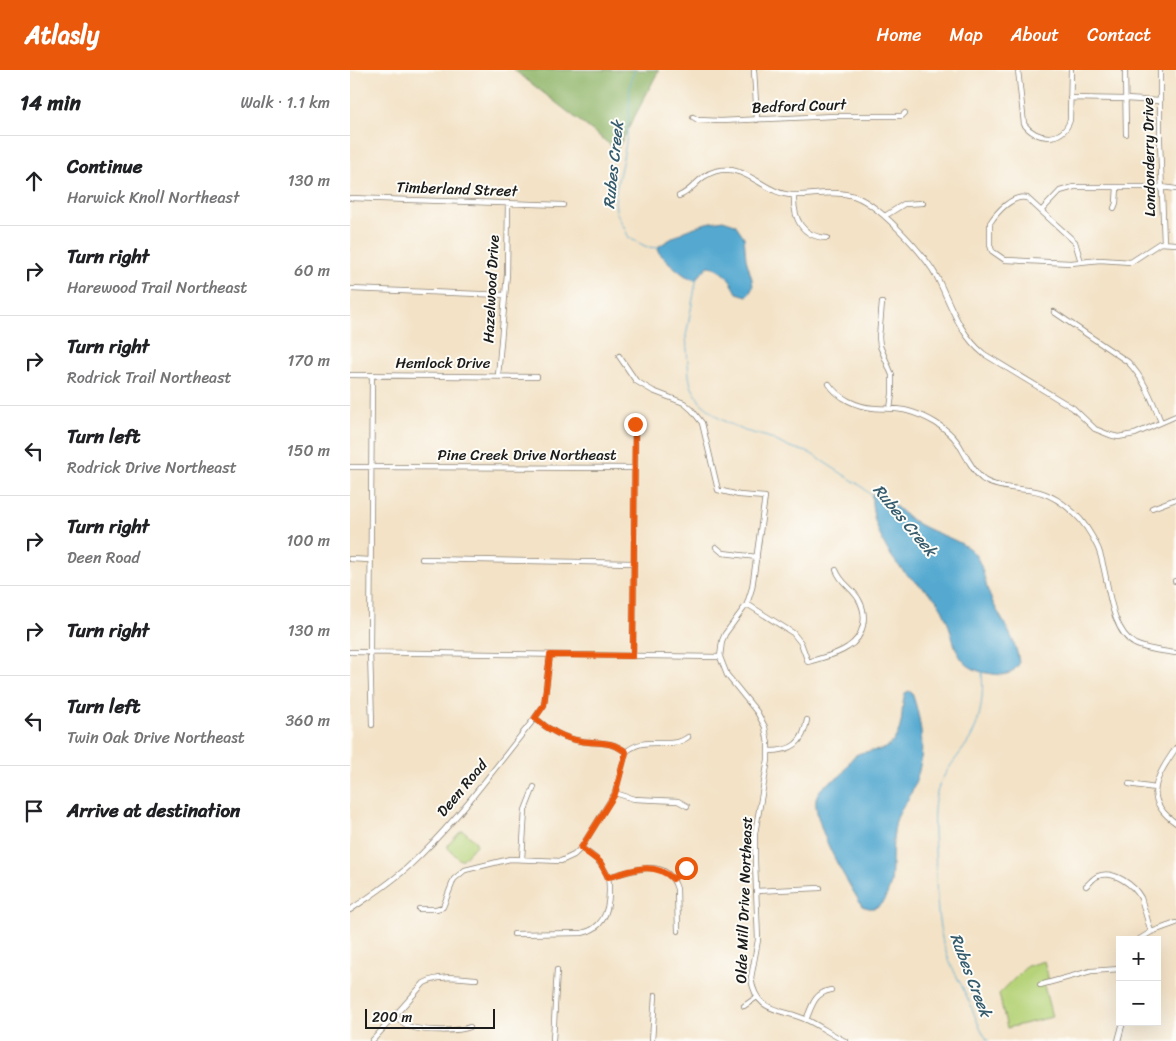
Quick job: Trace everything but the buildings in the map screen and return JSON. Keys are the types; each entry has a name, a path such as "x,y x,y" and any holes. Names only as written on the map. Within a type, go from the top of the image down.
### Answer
{"street":[{"path":"754,70 757,120"},
{"path":"1018,70 1024,124 1035,135 1052,137 1062,133 1068,127 1070,120 1071,70"},
{"path":"1125,70 1126,134"},
{"name":"Londonderry Drive","path":"1160,70 1164,243"},
{"path":"1070,98 1125,98 1160,101"},
{"name":"Bedford Court","path":"693,117 698,120 721,121 834,116 902,116 905,112"},
{"path":"679,196 689,190 703,176 718,170 727,170 746,174 782,194 849,194 869,202 885,216 925,260 936,276 963,331 984,354 1073,408 1095,429 1103,433 1118,437 1135,434 1176,416"},
{"path":"1041,211 1054,196 1074,187 1162,187 1176,189"},
{"path":"1114,208 1117,187"},
{"path":"794,195 795,212 806,231 813,236 827,238"},
{"path":"1081,262 1075,242 1027,198 1021,196 1002,210 990,223 989,235 992,252 1005,260 1071,263 1081,262 1100,260 1131,262 1155,246 1164,243 1176,244"},
{"name":"Timberland Street","path":"350,198 563,205"},
{"name":"Hazelwood Drive","path":"498,376 506,295 508,203"},
{"path":"885,216 904,204 923,203"},
{"path":"350,289 506,295"},
{"path":"882,303 879,337 880,346 892,375 890,409"},
{"path":"1054,312 1132,366 1149,391 1162,422"},
{"path":"350,652 720,657 724,634 747,604 752,588 765,497 739,495 718,490 702,423 684,403 653,391 636,381 619,356"},
{"name":"Hemlock Drive","path":"350,375 536,377"},
{"path":"372,375 370,560 372,725"},
{"path":"829,384 833,390 851,402 872,408 910,411 930,420 957,441 969,462 984,480 1014,489 1030,490 1051,496 1074,513 1092,536 1098,549 1110,598 1119,626 1124,634 1136,644 1176,653"},
{"path":"633,656 635,424"},
{"name":"Pine Creek Drive Northeast","path":"350,467 635,468"},
{"path":"1152,508 1176,499"},
{"path":"716,547 723,552 757,557"},
{"path":"350,559 370,560"},
{"path":"422,559 634,562"},
{"path":"747,604 794,633 801,643 808,662 843,650 853,644 860,635 864,614 859,599 843,583 836,570"},
{"name":"Deen Road","path":"350,910 382,889 410,866 444,829 535,718 544,705 550,655"},
{"name":"Olde Mill Drive Northeast","path":"720,657 727,675 752,703 762,720 767,735 769,751 755,833 758,940 751,978 757,997 770,1009 806,1020 846,1041"},
{"path":"535,718 566,737 580,741 611,743 626,752"},
{"path":"769,751 784,750 796,744 804,735 807,720"},
{"path":"419,908 436,909 442,907 454,879 465,870 497,861 522,859 561,861 574,855 581,848 615,794 626,752 642,743 676,742 683,741 688,737"},
{"path":"1176,748 1160,773 1155,788 1157,802 1162,811 1176,823"},
{"path":"1129,784 1155,788"},
{"path":"522,859 525,810 534,787"},
{"path":"615,794 641,800 678,801 687,806"},
{"path":"514,934 576,933 592,930 600,923 608,910 608,877 600,862 581,848"},
{"path":"608,877 651,868 660,870 673,879 678,889 678,931"},
{"path":"673,879 686,868"},
{"path":"1086,886 1094,878 1104,875 1117,877 1126,882 1141,898 1151,932"},
{"path":"756,891 820,888"},
{"path":"1144,936 1176,923"},
{"path":"1040,985 1091,972 1116,969"},
{"path":"552,1041 557,970"},
{"path":"372,1041 420,987 430,980 443,978 476,979"},
{"path":"806,1020 818,996 823,991 831,990"},
{"path":"652,1041 655,995"},
{"name":"Olde Mill Drive Northeast","path":"744,1006 757,997"},
{"path":"394,1015 406,1024 418,1028 457,1031 470,1027"},
{"path":"1118,1041 1121,1026"}],"green space":[{"path":"514,70 659,70 617,150"},
{"path":"461,831 464,831 476,842 476,845 460,860 448,848 448,845"},
{"path":"1044,961 1049,981 1043,982 1052,1017 1007,1028 999,994 1027,966"}],"water":[{"path":"723,220 735,224 744,237 746,259 753,287 747,296 737,293 729,279 718,269 708,266 695,280 691,279 670,264 658,252 659,246 684,231 706,223"},
{"path":"872,494 888,501 919,524 954,540 972,551 979,561 988,591 1015,645 1019,664 1014,670 1002,675 978,671 961,658 939,604 930,593 903,570 882,540 874,517"},
{"path":"909,691 912,693 916,705 921,730 920,767 912,791 896,821 889,889 882,903 874,908 868,908 862,906 831,852 818,817 816,799 820,790 840,776 856,755 886,748 890,745 900,728 905,693"}],"waterway":[{"name":"Rubes Creek","path":"635,70 630,86 630,105 625,148 616,189 615,203 618,216 629,238 647,247 659,248"},
{"name":"Rubes Creek","path":"697,277 686,336 691,386 700,402 720,419 745,431 768,437 784,445 810,453 861,486 872,496"},
{"name":"Rubes Creek","path":"982,672 982,699 979,717 968,742 939,786 936,794 934,826 937,902 942,940 950,964 988,1041"}],"route":[{"path":"635,424 633,656 550,655 544,705 535,718 566,737 580,741 611,743 626,752 615,794 581,848 600,862 608,877 641,869 656,868 665,872 673,879 686,868"}]}
